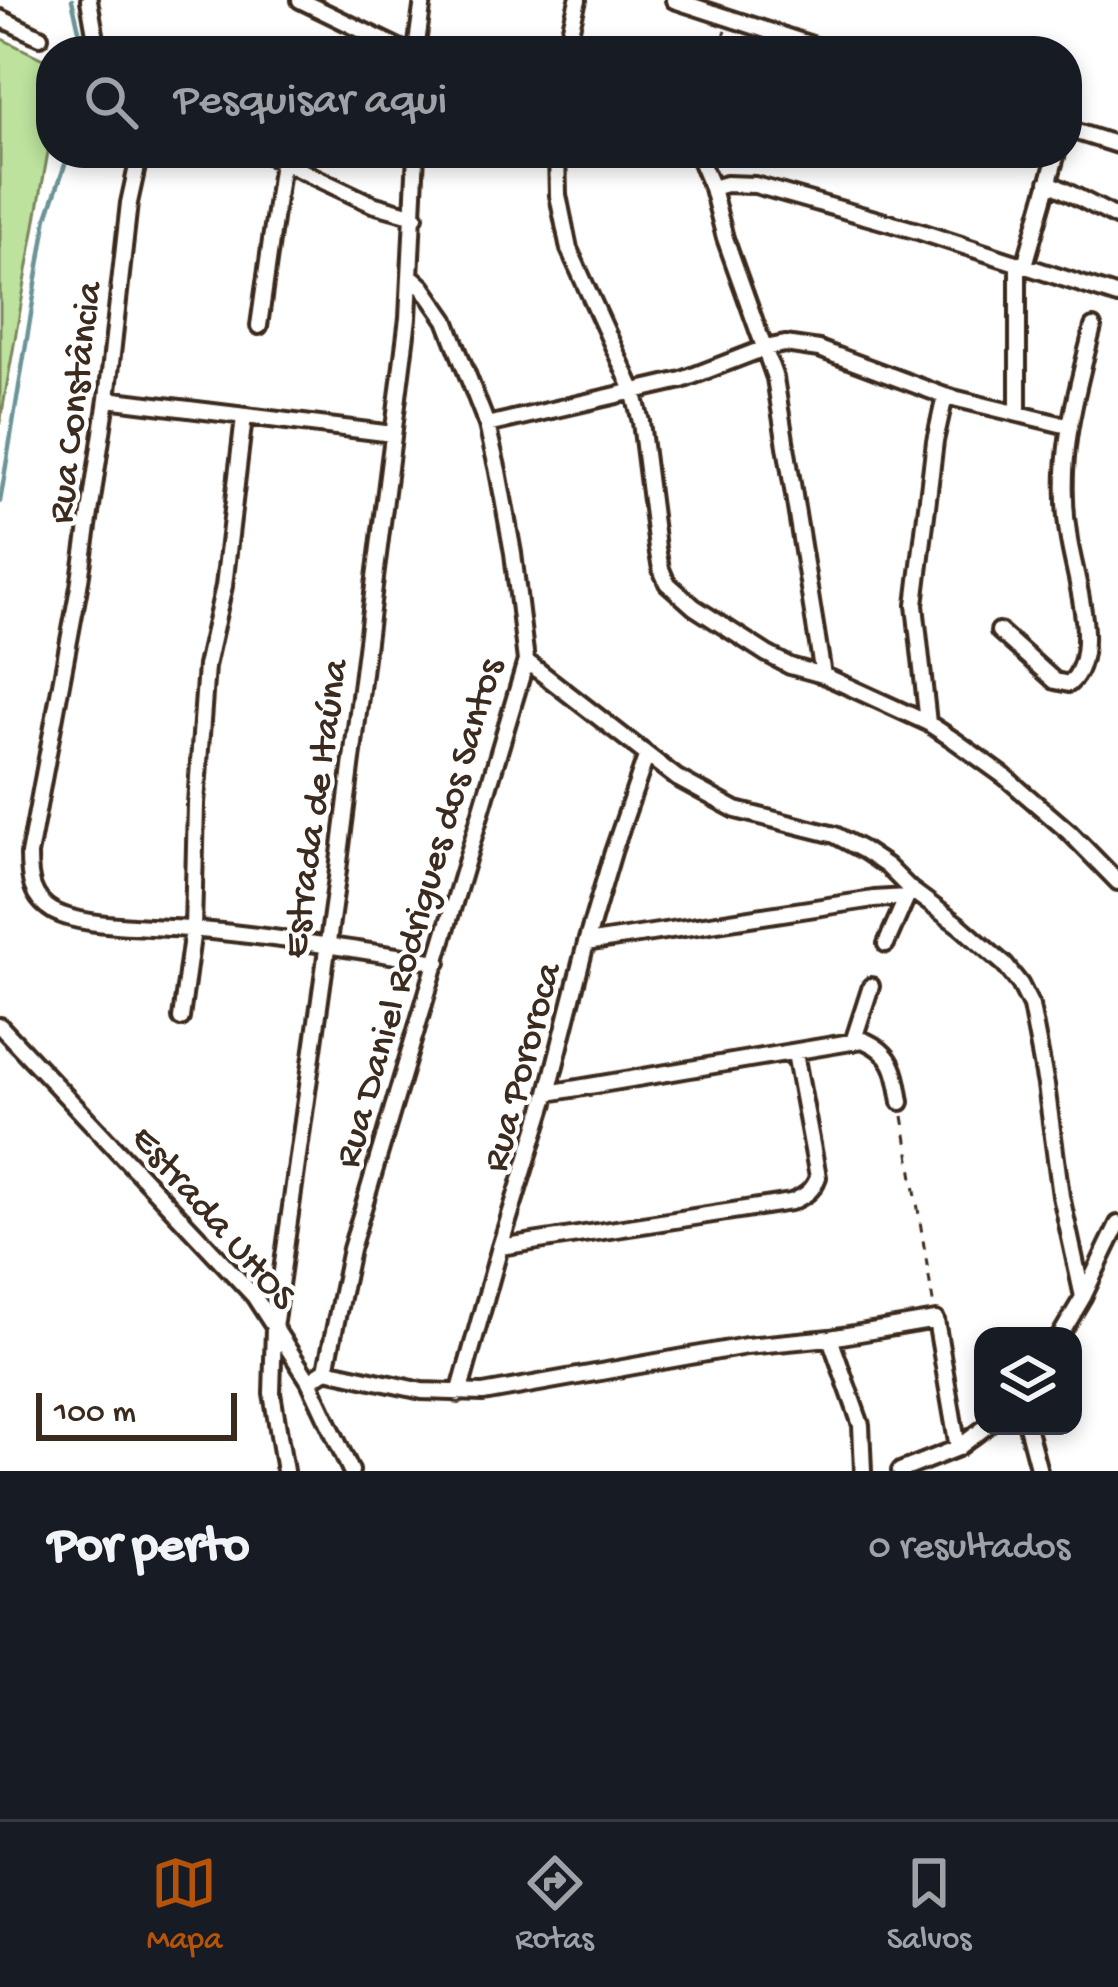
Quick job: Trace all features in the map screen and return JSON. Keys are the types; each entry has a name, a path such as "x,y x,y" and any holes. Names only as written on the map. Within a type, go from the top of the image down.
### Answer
{"street":[{"path":"89,0 95,36"},
{"path":"300,0 374,36"},
{"path":"418,36 423,0"},
{"path":"569,36 578,0"},
{"path":"674,0 784,36"},
{"path":"0,17 38,36"},
{"path":"1082,134 1118,146"},
{"name":"Rua Constância","path":"137,168 79,587 29,855 29,879 34,892 54,911 75,919 193,929"},
{"path":"259,326 281,168"},
{"path":"295,168 372,204 415,216"},
{"name":"Estrada de Itaúna","path":"285,1471 272,1393 274,1328 393,434 411,276 416,168"},
{"path":"557,168 557,195 569,249 633,390 657,548 667,583 736,636 790,666 823,675 928,723 1004,776 1118,882"},
{"path":"703,168 775,378 823,675"},
{"path":"1018,413 1021,264 1052,168"},
{"path":"1048,182 1118,218"},
{"path":"712,188 755,185 1118,296"},
{"name":"Rua Daniel Rodrigues dos Santos","path":"326,1370 351,1249 526,661 513,553 487,425 446,320 411,276"},
{"path":"999,632 1055,682 1069,684 1081,670 1081,596 1065,518 1064,472 1068,426 1093,327"},
{"path":"487,425 682,380 765,348 802,344 945,396 1068,426"},
{"path":"928,723 915,605 945,396"},
{"path":"107,399 393,434"},
{"path":"181,1018 193,929 206,666 224,586 244,417"},
{"path":"526,661 677,778 736,810 835,835 886,866 908,893 960,926 1005,965 1031,1006 1061,1196 1083,1297"},
{"name":"Rua Pororoca","path":"459,1394 548,1093 586,943 646,757"},
{"path":"586,943 908,893"},
{"path":"886,944 908,893"},
{"path":"193,929 438,962"},
{"path":"853,1042 871,986"},
{"name":"Estrada UHOS","path":"0,1026 254,1296 310,1381 352,1471"},
{"path":"548,1093 862,1040 883,1051 891,1062 901,1102"},
{"path":"500,1247 790,1202 804,1196 818,1177 795,1053"},
{"path":"1065,1327 1118,1224"},
{"path":"310,1381 326,1370 422,1391 459,1394 936,1320 958,1448"},
{"path":"830,1337 861,1425 863,1471"},
{"path":"900,1471 958,1448 975,1435"},
{"path":"1029,1435 1039,1471"}],"path":[{"path":"724,36 731,19"},
{"path":"901,1102 936,1320"}],"green space":[{"path":"0,38 36,56 36,168 45,168 0,424"}],"waterway":[{"path":"72,0 80,36"},
{"path":"0,502 47,217 64,168"}]}
